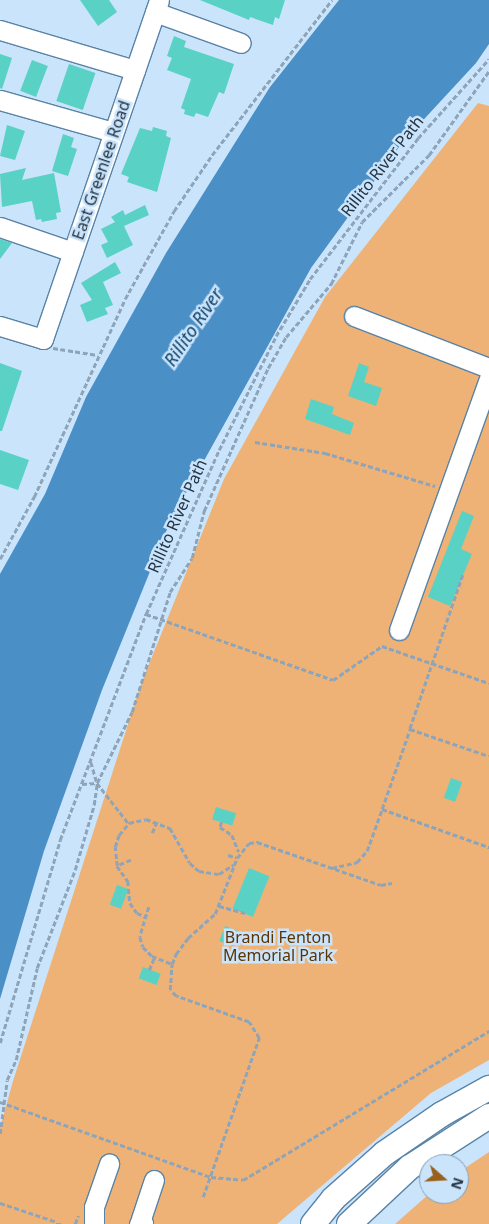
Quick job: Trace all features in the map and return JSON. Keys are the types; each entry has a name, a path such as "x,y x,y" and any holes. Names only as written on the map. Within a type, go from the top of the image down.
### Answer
{"main road":[{"path":"313,1224 333,1199 385,1153 489,1088"},
{"path":"348,1224 410,1167 489,1116"}],"street":[{"path":"157,6 241,43"},
{"name":"East Greenlee Road","path":"43,339 157,6"},
{"path":"0,30 135,70"},
{"path":"0,100 113,132"},
{"path":"0,227 73,252"},
{"path":"354,316 489,368"},
{"path":"0,326 43,339"},
{"path":"399,630 489,378"},
{"path":"94,1224 94,1207 109,1164"},
{"path":"139,1224 143,1223 141,1219 154,1180"}],"path":[{"path":"0,559 34,497 97,355 174,211 212,155 332,0"},
{"name":"Rillito River Path","path":"0,1043 48,876 90,761 146,614 219,450 276,336 310,278 418,138 489,59"},
{"path":"0,1134 2,1102 37,968 74,870 94,805 97,783 132,712 170,592 198,544 204,511 268,368 286,337 331,284 362,222 429,155 489,71"},
{"path":"43,339 52,348 65,352 97,355"},
{"path":"255,442 325,454 449,490"},
{"path":"331,868 357,862 367,851 463,575"},
{"path":"146,614 333,680 382,646 489,683"},
{"path":"410,729 489,756"},
{"path":"90,761 97,783 129,824"},
{"path":"82,784 97,783"},
{"path":"382,808 489,847"},
{"path":"146,918 137,914 130,903 128,881 117,866 115,847 119,835 129,824 139,820 157,821 170,828 190,863 199,871 219,874 235,863"},
{"path":"152,833 157,821"},
{"path":"222,822 220,826 232,835 239,854"},
{"path":"203,1197 259,1038 249,1022 176,996 170,990 172,964 188,938 207,924 220,906 237,858 249,843 257,842 381,886 392,883"},
{"path":"228,856 237,858"},
{"path":"117,866 131,860"},
{"path":"220,906 245,914"},
{"path":"149,907 140,937 143,947 154,958 172,964"},
{"path":"150,970 154,958"},
{"path":"2,1102 211,1177 243,1180 489,1030"},
{"path":"0,1203 56,1223 64,1224"}],"green space":[{"name":"Brandi Fenton Memorial Park","path":"478,103 489,106 489,1060 431,1093 277,1224 0,1224 0,1128 13,1081 141,684 224,479 325,297"},
{"path":"489,1152 489,1224 395,1224 419,1203 469,1204 469,1165"}],"water":[{"name":"Rillito River","path":"339,0 489,0 489,44 476,63 402,143 311,268 170,522 102,690 44,851 0,999 0,574 45,494 86,397 166,253 270,87"}],"building":[{"path":"80,0 109,0 117,12 98,26"},
{"path":"200,0 285,0 279,19 275,17 273,25 250,17 249,20"},
{"path":"174,36 186,41 184,47 234,64 224,94 219,92 208,117 196,113 194,117 184,114 185,110 181,108 191,79 167,70 172,58 167,56"},
{"path":"0,54 12,58 2,89 0,88"},
{"path":"32,60 48,66 36,97 20,91"},
{"path":"69,64 95,73 83,110 56,101"},
{"path":"7,125 25,131 15,160 0,156"},
{"path":"153,127 167,131 166,136 171,138 157,192 127,182 129,177 121,174 140,128 152,131"},
{"path":"63,134 74,138 71,147 77,149 68,176 52,171"},
{"path":"26,168 22,180 54,173 61,212 56,213 57,219 42,222 41,219 36,220 32,201 2,207 0,174"},
{"path":"145,205 149,215 124,226 133,245 107,258 101,245 108,242 101,229 115,222 111,217 123,210 125,215"},
{"path":"0,239 12,243 0,259"},
{"path":"115,262 121,273 103,282 113,305 105,308 108,314 87,322 80,305 92,300 81,283"},
{"path":"0,363 22,371 2,431 0,431"},
{"path":"359,363 369,367 364,382 382,388 376,406 348,396"},
{"path":"311,399 334,407 332,414 354,423 350,435 305,419"},
{"path":"0,450 29,460 18,490 0,484"},
{"path":"462,511 474,516 461,549 472,554 450,606 428,597"},
{"path":"451,778 462,782 455,802 444,798"},
{"path":"216,807 236,813 232,826 212,819"},
{"path":"249,868 269,876 253,917 233,909"},
{"path":"117,885 128,889 121,909 110,905"},
{"path":"225,926 238,931 232,946 219,941"},
{"path":"143,967 161,974 156,985 139,978"}]}
